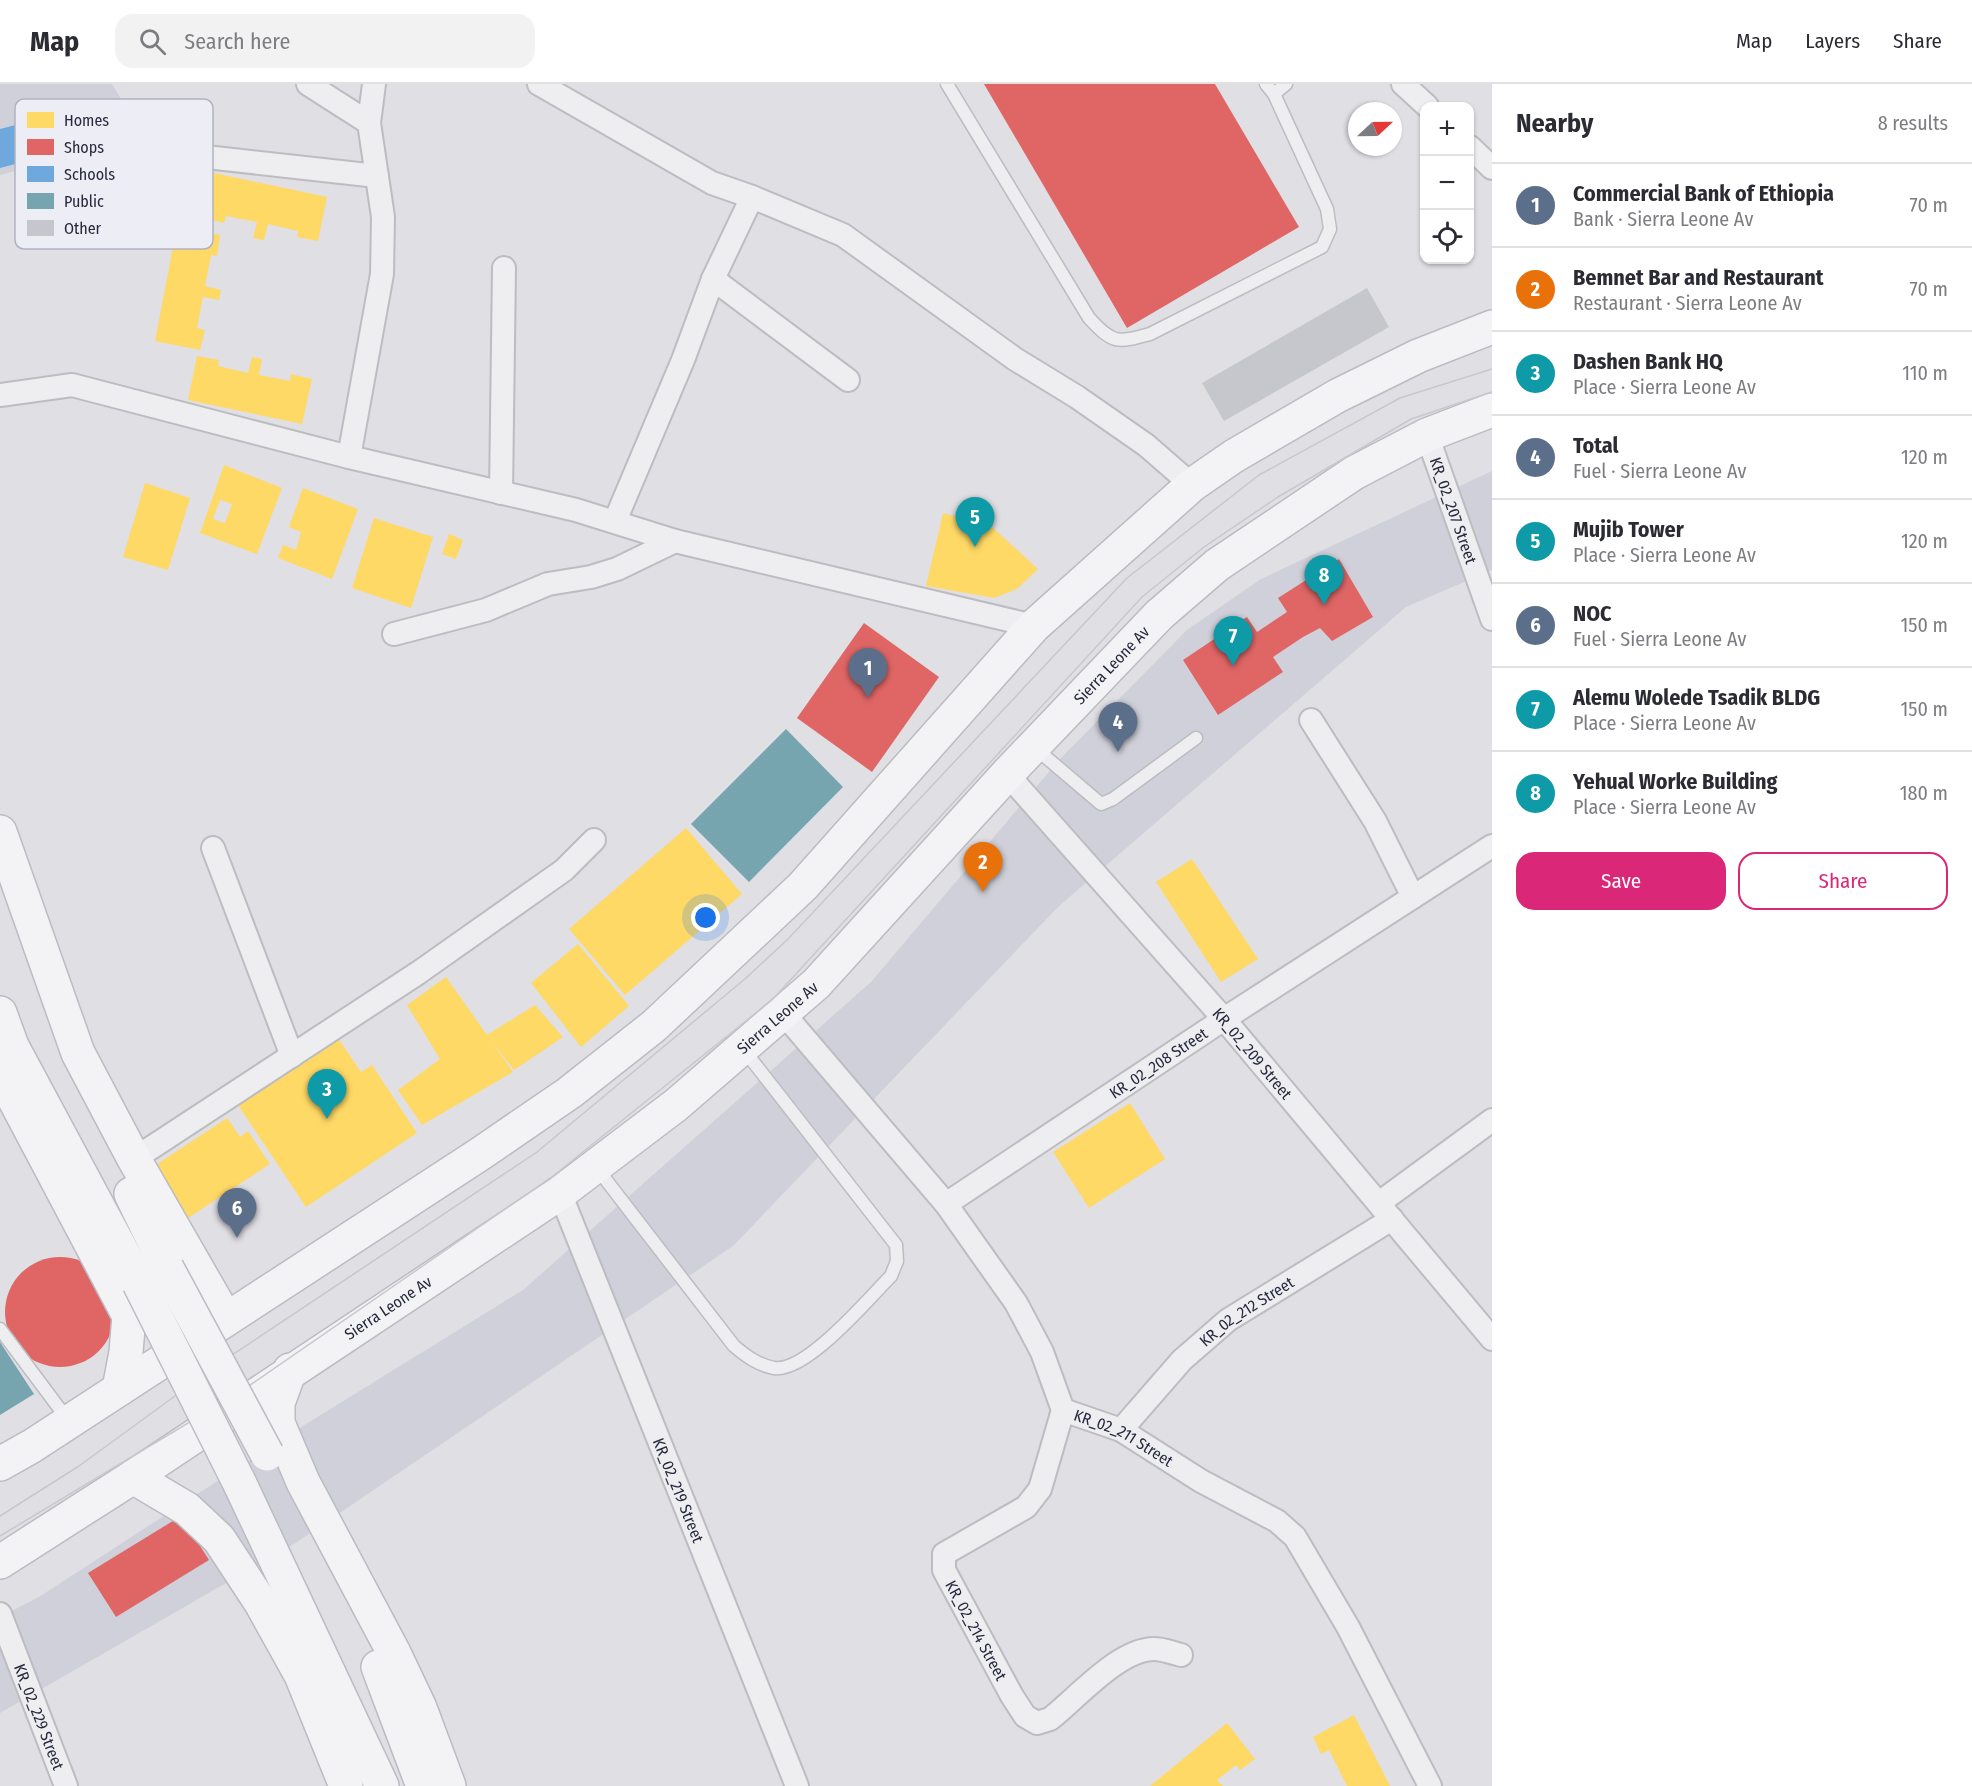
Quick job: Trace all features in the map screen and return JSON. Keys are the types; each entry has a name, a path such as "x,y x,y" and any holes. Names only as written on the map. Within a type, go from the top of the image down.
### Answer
{"main road":[{"path":"0,1464 69,1422 569,1093 654,1026 803,886 1034,626 1192,485 1234,456 1337,396 1418,356 1492,327"},
{"name":"Sierra Leone Av","path":"0,1562 133,1478 290,1370 560,1193 676,1105 784,1014 844,954 1033,746 1159,615 1217,566 1354,473 1427,435 1492,410"},
{"path":"0,832 78,1053 134,1159 226,1319"},
{"path":"0,904 42,1017 168,1268 382,1674 423,1786"},
{"path":"0,1013 12,1046 139,1283 240,1484 382,1786"},
{"path":"0,1072 129,1316 126,1352 119,1389"},
{"path":"290,1370 278,1403 278,1424 303,1482 407,1680 449,1786"},
{"path":"133,1478 187,1509 219,1539 261,1603 301,1675 346,1786"}],"street":[{"path":"308,84 369,123"},
{"path":"349,457 382,274 383,217 369,123 374,84"},
{"path":"539,84 712,183 843,235 1015,359 1077,397 1146,445 1192,485"},
{"path":"1402,84 1422,102"},
{"path":"1474,151 1492,168"},
{"path":"213,158 377,176"},
{"path":"615,521 683,360 713,279 752,197"},
{"path":"501,493 504,268"},
{"path":"713,279 848,380"},
{"path":"0,395 72,385 349,457 615,521 675,541 1034,626"},
{"name":"KR_02_207 Street","path":"1427,435 1492,619"},
{"path":"394,634 486,610 548,584 591,577 617,569 675,541"},
{"path":"1311,720 1370,814 1413,897"},
{"name":"KR_02_209 Street","path":"1007,774 1224,1019 1492,1339"},
{"path":"134,1159 418,973 564,870 594,840"},
{"name":"KR_02_208 Street","path":"946,1204 1224,1019 1492,846"},
{"path":"213,848 292,1056"},
{"name":"KR_02_211 Street","path":"784,1014 946,1204 1016,1303 1042,1352 1063,1410 1121,1430 1201,1481 1277,1521 1295,1538 1348,1627 1430,1786"},
{"name":"KR_02_212 Street","path":"1121,1430 1182,1360 1228,1320 1385,1211 1492,1120"},
{"name":"KR_02_219 Street","path":"560,1193 797,1786"},
{"name":"KR_02_214 Street","path":"1063,1410 1040,1489 1026,1507 944,1554 944,1570 1012,1696 1025,1716 1037,1723 1050,1719 1122,1660 1140,1651 1156,1648 1181,1655"},
{"name":"KR_02_229 Street","path":"0,1614 66,1786"}],"lane":[{"path":"947,84 1089,318 1106,337 1125,340 1150,334 1322,248 1330,229 1326,209 1270,89 1286,84"},
{"path":"1033,746 1101,804 1113,799 1196,738"},
{"path":"595,1166 734,1347 753,1362 775,1369 791,1367 810,1357 891,1276 897,1261 896,1245 743,1048"},
{"path":"0,1329 69,1422"}],"shaded area":[{"path":"0,84 112,84 121,99 15,99 15,171 0,175"},
{"path":"1492,471 1492,570 1406,607 1059,906 733,1246 294,1544 0,1713 0,1617 39,1597 290,1434 523,1290 871,982 1059,760 1187,630 1261,579"}],"building: Homes":[{"path":"214,173 327,197 318,241 297,237 298,231 268,224 264,240 253,238 257,222 226,216 224,223 213,220"},
{"path":"213,234 220,235 217,256 211,255 205,286 221,290 219,300 203,297 197,328 205,330 200,350 155,341 173,249 213,249"},
{"path":"197,356 219,360 218,366 248,373 252,357 262,359 259,375 290,381 291,374 312,379 302,424 188,400"},
{"path":"224,465 282,488 257,554 200,533","holes":["220,500 232,504 225,523 213,519"]},
{"path":"145,483 190,498 168,570 123,557"},
{"path":"303,488 358,509 332,579 278,558 283,545 296,550 301,532 289,527"},
{"path":"943,513 991,526 1038,569 1017,589 994,598 926,586"},
{"path":"374,518 433,537 411,608 352,588"},
{"path":"449,534 463,540 456,559 442,554"},
{"path":"686,828 742,894 625,995 569,929"},
{"path":"1192,859 1258,959 1221,982 1156,882"},
{"path":"578,944 629,1006 581,1047 531,983"},
{"path":"446,977 487,1035 535,1005 563,1037 514,1070 492,1042 513,1072 422,1125 398,1090 440,1059 407,1005"},
{"path":"338,1038 361,1072 372,1065 417,1133 306,1207 238,1105"},
{"path":"1130,1103 1165,1159 1089,1208 1053,1152"},
{"path":"227,1118 240,1137 248,1131 270,1164 182,1222 148,1170"},
{"path":"1354,1715 1390,1786 1347,1786 1329,1750 1321,1754 1313,1737"},
{"path":"1227,1723 1255,1759 1240,1770 1236,1765 1217,1780 1223,1786 1150,1786"}],"building: Shops":[{"path":"984,84 1215,84 1299,227 1127,328"},
{"path":"1339,559 1373,617 1332,641 1320,628 1303,637 1273,657 1283,672 1218,715 1183,660 1247,617 1257,632 1287,612 1278,598"},
{"path":"864,623 939,677 872,772 797,718"},
{"path":"60,1257 81,1261 99,1273 111,1291 115,1312 111,1333 99,1351 81,1363 60,1367 39,1363 21,1351 9,1333 5,1312 9,1291 21,1273 39,1261"},
{"path":"181,1516 209,1560 116,1617 88,1573"}],"building: Schools":[{"path":"15,125 15,164 0,168 0,129"}],"building: Public":[{"path":"786,729 843,787 749,882 691,824"},
{"path":"0,1342 34,1394 0,1415"}],"building: Other":[{"path":"1367,288 1389,327 1224,421 1202,383"}],"tram line":[{"path":"0,1516 79,1466 223,1361 537,1152 746,978 788,939 1127,578 1259,475 1400,398 1492,369"},
{"path":"0,1536 243,1390 553,1176 772,1000 1142,597 1204,547 1278,497 1411,419 1492,392"}],"place":[{"name":"Mujib Tower","path":"975,547"},
{"name":"Yehual Worke Building","path":"1324,605"},
{"name":"Alemu Wolede Tsadik BLDG","path":"1233,666"},
{"name":"Commercial Bank of Ethiopia","path":"868,698"},
{"name":"Total","path":"1118,752"},
{"name":"Bemnet Bar and Restaurant","path":"983,892"},
{"name":"Dashen Bank HQ","path":"327,1119"},
{"name":"NOC","path":"237,1238"}]}
